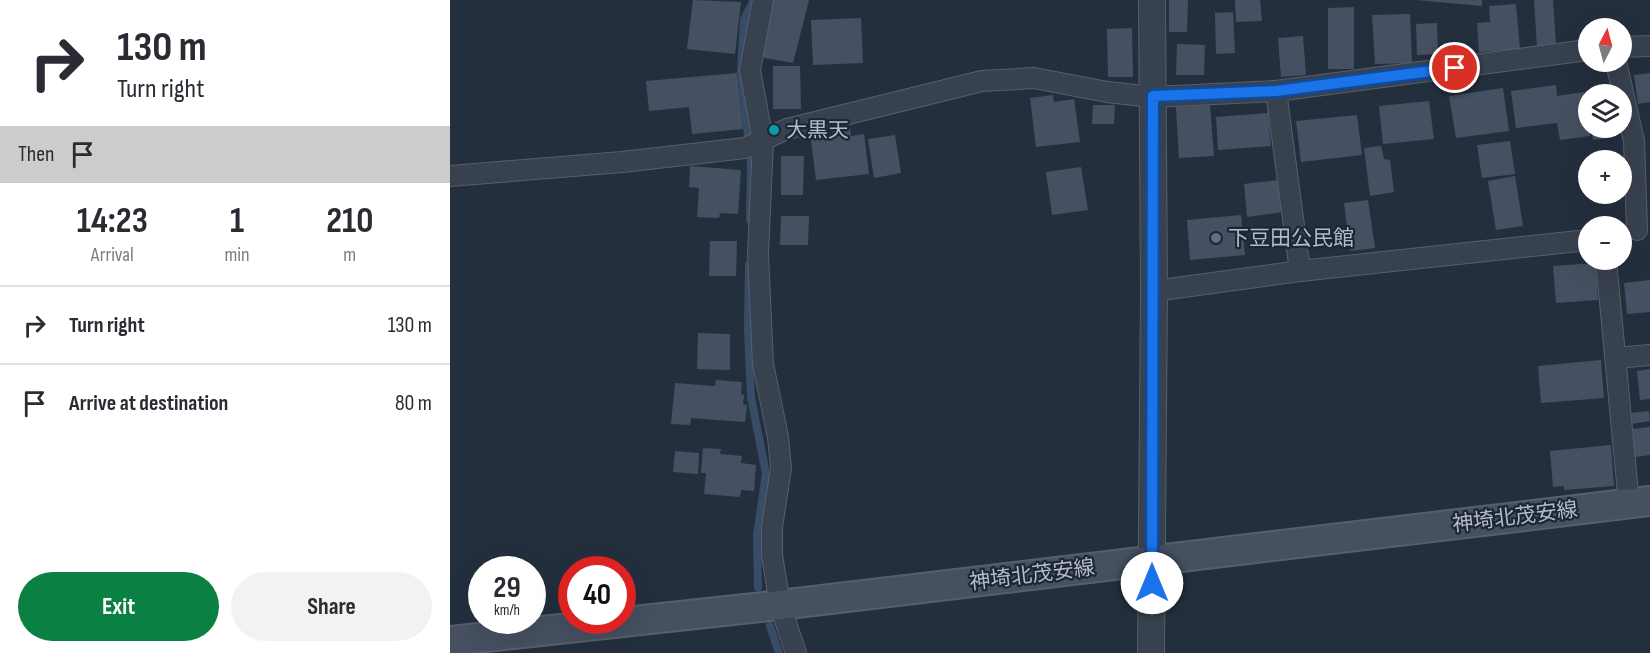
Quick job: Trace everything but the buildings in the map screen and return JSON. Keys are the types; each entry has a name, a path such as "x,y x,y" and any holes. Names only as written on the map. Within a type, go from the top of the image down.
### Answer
{"main road":[{"name":"神埼北茂安線","path":"450,641 780,605 1640,502"}],"street":[{"path":"763,0 750,70 763,364 778,437 781,468 772,527 772,555 780,605 796,653"},
{"path":"1151,653 1154,291 1152,0"},
{"path":"1632,47 1650,46"},
{"path":"450,176 622,162 754,144 787,129 982,81 1034,78 1107,92 1153,96 1276,91 1578,51"},
{"path":"1618,72 1634,141 1636,231"},
{"path":"1276,91 1300,271"},
{"path":"1154,291 1300,271 1578,241"},
{"path":"1607,270 1616,358 1640,502"},
{"path":"1616,358 1650,355"}],"waterway":[{"path":"750,220 751,164 741,70 744,19 754,0"},
{"path":"749,265 748,329 751,397 766,474 757,535 758,587"},
{"path":"770,626 779,653"}],"place":[{"name":"大黒天","path":"774,130"},
{"name":"下豆田公民館","path":"1216,238"}],"route":[{"path":"1152,583 1153,96 1276,91 1455,68"}]}
